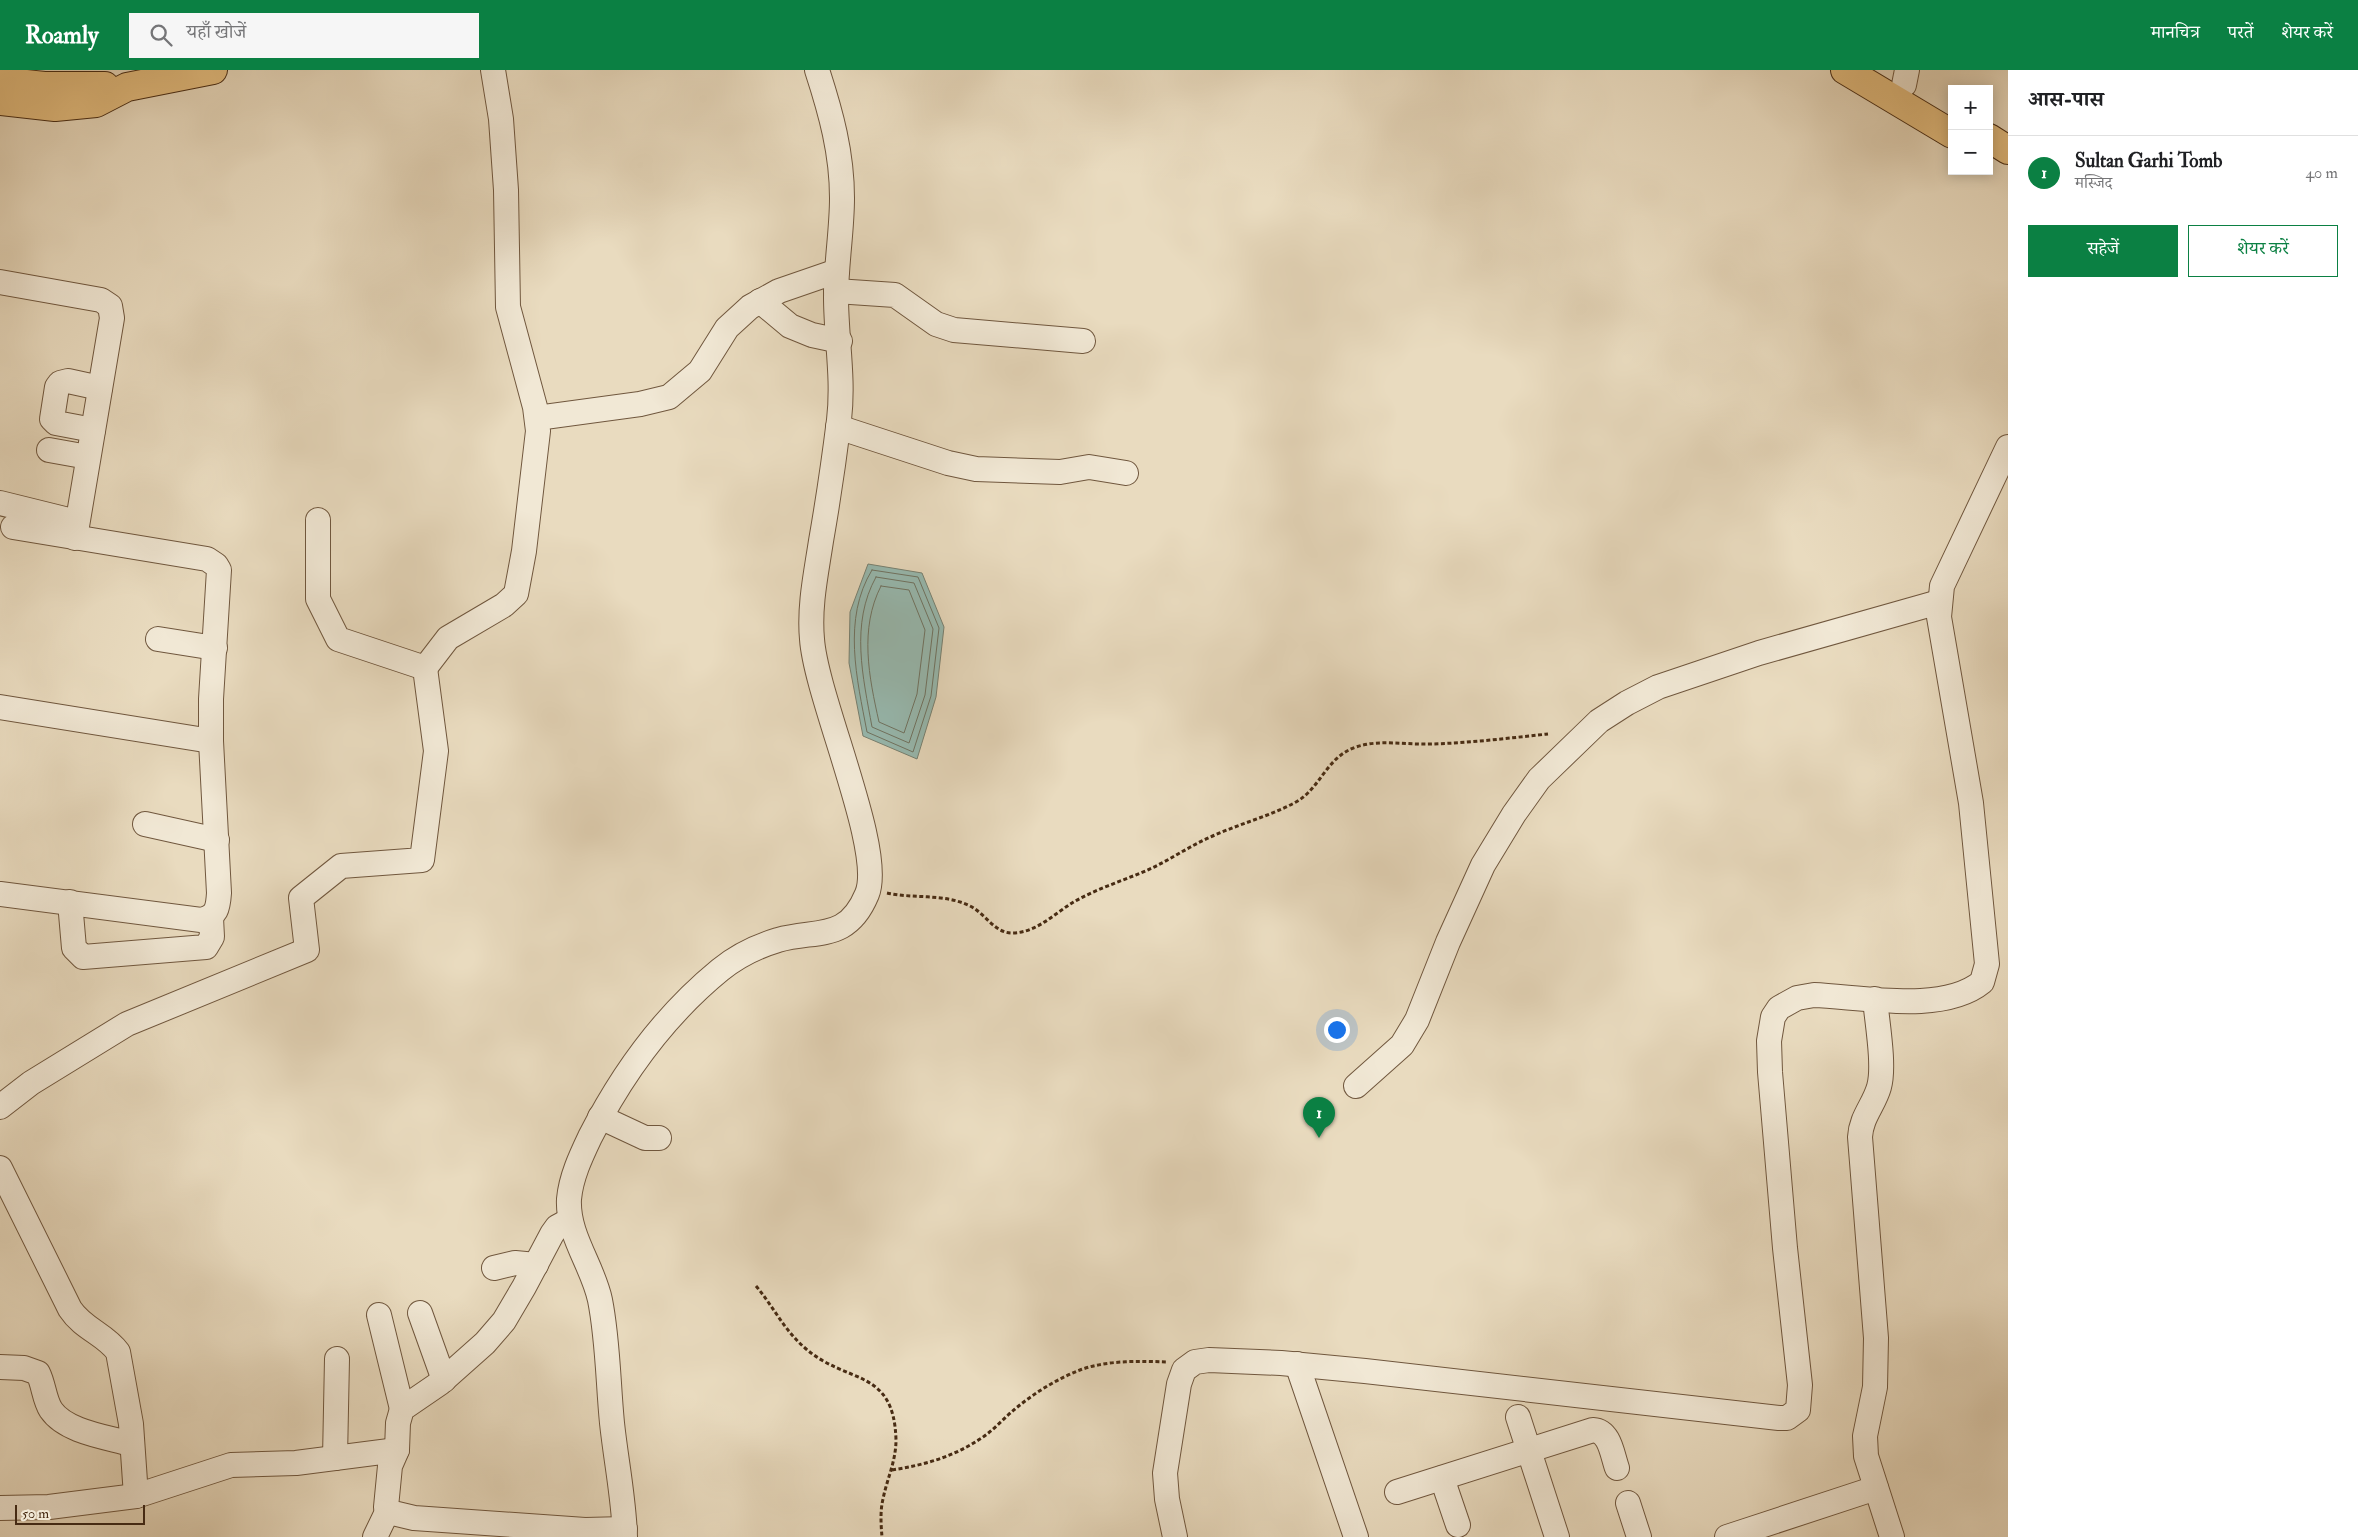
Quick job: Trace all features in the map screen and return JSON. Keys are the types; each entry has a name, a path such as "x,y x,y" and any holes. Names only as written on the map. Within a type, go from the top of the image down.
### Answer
{"main road":[{"path":"0,81 44,86 127,86 213,70"},
{"path":"1845,70 1948,132"},
{"path":"1879,70 1906,76 1948,111"},
{"path":"0,101 54,107 96,103 127,86"},
{"path":"1993,141 2008,150"},
{"path":"1993,160 2008,169"}],"street":[{"path":"0,1107 31,1084 127,1024 307,950 301,898 341,866 422,860 436,751 425,668 448,638 504,605 516,594 534,476 537,418 508,307 506,190 502,119 493,70"},
{"path":"388,1510 414,1518 625,1533 599,1297 570,1220 572,1184 583,1153 600,1117 631,1067 663,1026 699,987 727,964 761,946 795,936 824,934 834,931 856,913 869,889 870,866 864,837 816,670 812,641 814,586 841,397 840,341 836,320 836,281 842,199 837,138 831,110 818,70"},
{"path":"537,418 640,404 669,397 700,371 727,328 750,307 779,291 836,281 895,295 936,324 954,330 1083,341"},
{"path":"0,282 101,300 110,306 112,318 76,530"},
{"path":"760,301 790,326 812,335 840,341"},
{"path":"93,430 56,423 52,419 56,395 60,383 68,381 100,388"},
{"path":"838,427 938,460 976,469 1060,472 1089,467 1126,474"},
{"path":"1175,1537 1167,1499 1165,1473 1179,1384 1184,1370 1195,1362 1209,1360 1297,1364 1461,1383 1522,1387 1788,1418 1798,1410 1800,1384 1785,1248 1770,1072 1770,1028 1779,1008 1797,998 1814,995 1916,1000 1952,997 1974,988 1982,982 1987,964 1971,803 1939,602 1949,570 2008,447"},
{"path":"49,450 88,457"},
{"path":"7,516 207,559 216,564 220,575 211,741 219,901 218,908 211,918 212,937 206,947 83,957 74,948 70,902"},
{"path":"318,520 318,599 338,639 425,668"},
{"path":"1356,1086 1402,1045 1417,1020 1448,942 1483,864 1514,814 1540,778 1599,721 1627,703 1658,687 1759,653 1939,602"},
{"path":"158,639 215,648"},
{"path":"0,707 211,741"},
{"path":"145,824 217,840"},
{"path":"0,894 202,920 211,918"},
{"path":"1875,999 1880,1080 1876,1094 1864,1117 1860,1137 1876,1338 1874,1387 1865,1436 1866,1456 1892,1537"},
{"path":"600,1117 645,1138 659,1138"},
{"path":"0,1168 77,1319 110,1343 118,1352 130,1414 136,1496"},
{"path":"402,1409 444,1380 485,1343 504,1321 552,1234 557,1227 570,1220"},
{"path":"494,1268 515,1263 536,1265"},
{"path":"420,1312 444,1380"},
{"path":"375,1537 388,1510 386,1501 390,1466 397,1450 398,1423 402,1409 379,1315"},
{"path":"335,1458 337,1359"},
{"path":"1297,1364 1356,1537"},
{"path":"0,1367 24,1368 38,1373 46,1400 61,1421 82,1430 131,1444"},
{"path":"1518,1417 1557,1537"},
{"path":"1397,1492 1598,1430 1607,1438 1617,1468"},
{"path":"0,1508 49,1507 136,1496 231,1465 296,1463 397,1450"},
{"path":"1442,1478 1458,1525"},
{"path":"1727,1537 1876,1488"},
{"path":"1628,1503 1639,1537"}],"path":[{"path":"869,889 900,896 947,900 972,907 1001,931 1012,933 1025,931 1097,890 1153,867 1209,838 1254,821 1298,800 1315,786 1331,762 1354,747 1376,742 1432,744 1548,734"},
{"path":"756,1286 782,1325 805,1348 832,1365 871,1383 884,1394 892,1408 895,1456 882,1506 882,1537"},
{"path":"892,1470 928,1464 951,1455 982,1438 1017,1407 1051,1384 1079,1370 1105,1364 1195,1362"}],"water":[{"path":"868,564 922,573 944,627 936,697 917,759 863,736 849,663 850,612"}],"place":[{"name":"Sultan Garhi Tomb","path":"1319,1138"}]}
